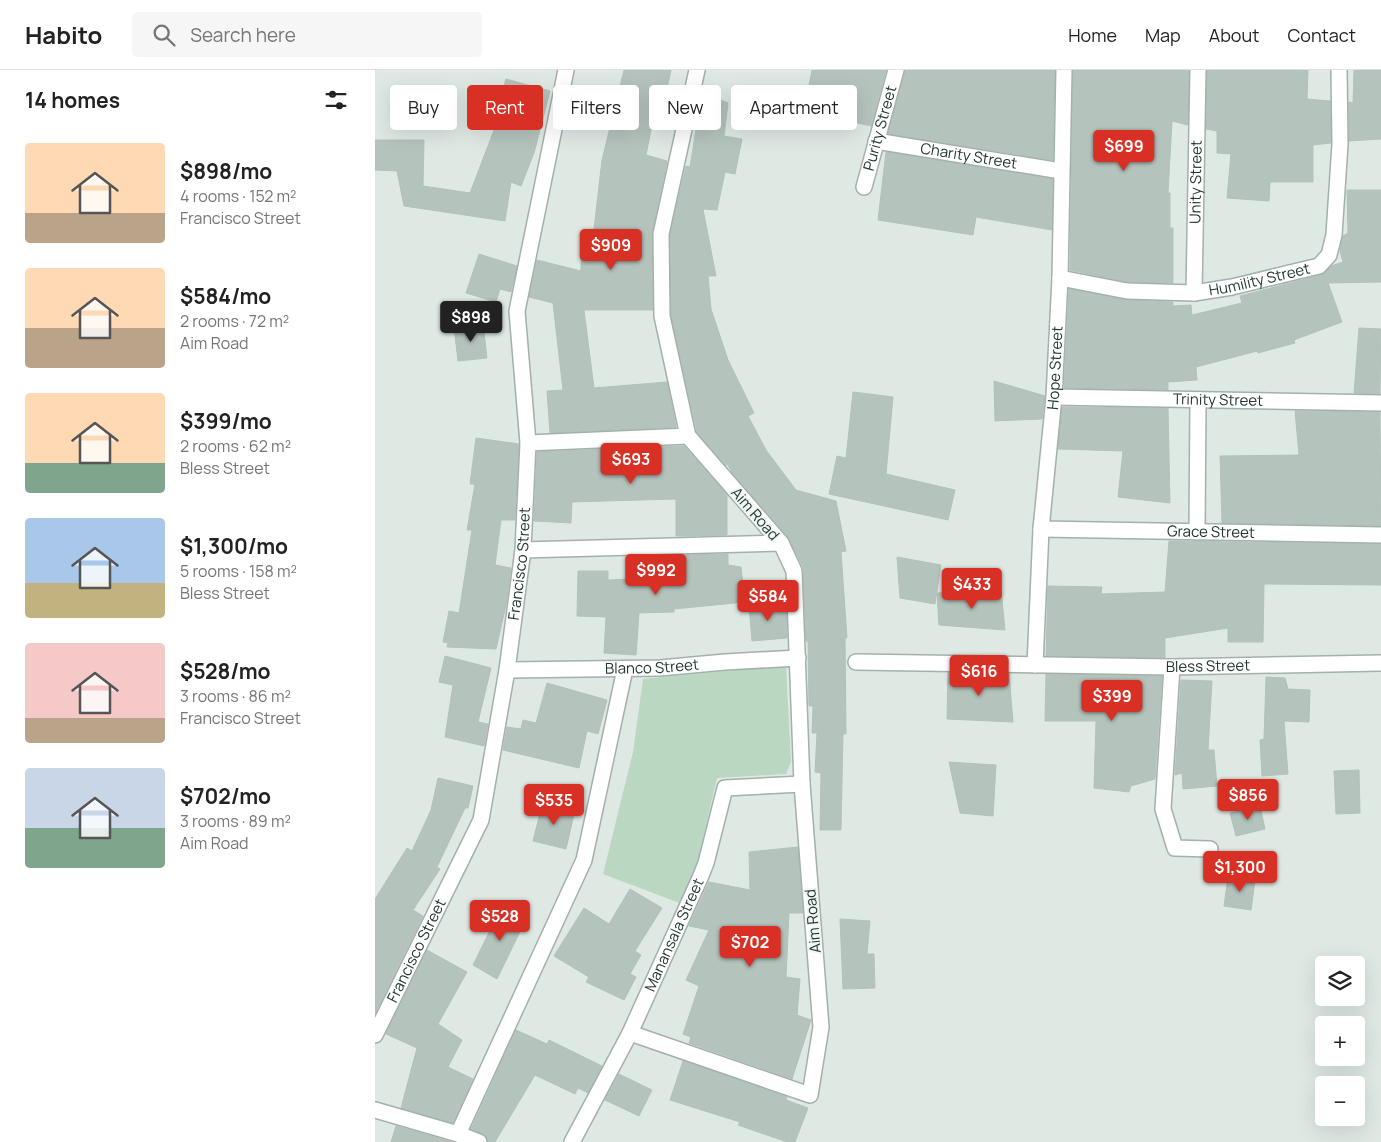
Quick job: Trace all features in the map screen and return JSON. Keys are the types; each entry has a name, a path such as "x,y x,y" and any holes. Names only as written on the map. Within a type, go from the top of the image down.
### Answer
{"street":[{"name":"Francisco Street","path":"375,1035 481,820 507,670 523,550 529,442 517,311 566,70"},
{"name":"Aim Road","path":"630,1034 810,1095 821,1027 802,784 794,571 781,543 688,436 662,316 661,234 697,70"},
{"name":"Purity Street","path":"864,187 896,70"},
{"name":"Hope Street","path":"1035,665 1041,529 1054,397 1060,278 1064,70"},
{"name":"Unity Street","path":"1194,293 1198,70"},
{"name":"Humility Street","path":"1060,278 1127,291 1194,293 1232,287 1319,266 1329,255 1334,234 1340,144 1339,70"},
{"name":"Charity Street","path":"876,141 1061,171"},
{"name":"Trinity Street","path":"1054,397 1381,403"},
{"path":"1197,400 1197,532"},
{"path":"529,442 688,436"},
{"name":"Grace Street","path":"1041,529 1381,535"},
{"path":"523,550 781,543"},
{"name":"Blanco Street","path":"507,670 625,669 798,658"},
{"name":"Bless Street","path":"856,662 1172,667 1381,663"},
{"path":"1172,667 1163,809 1175,848 1210,849"},
{"path":"458,1134 584,860 625,669"},
{"name":"Manansala Street","path":"572,1142 630,1034 706,863 725,788 802,784"},
{"path":"375,1110 479,1142"}],"green space":[{"path":"786,665 791,762 786,774 717,778 698,860 682,904 603,874 633,752 643,679"}],"building":[{"path":"624,70 671,70 668,85 649,85 649,130 651,130 646,155 667,161 652,234 653,310 584,310 594,388 667,382 676,427 550,433 547,391 563,390 553,303 529,297 537,260 581,271 581,234 594,229 602,160 609,130 639,130 639,85 620,85"},
{"path":"812,70 886,70 871,126 857,123 857,85 809,85"},
{"path":"905,70 1055,70 1053,160 888,134"},
{"path":"1073,70 1189,70 1188,125 1172,121 1168,193 1170,193 1170,228 1173,228 1173,283 1128,282 1070,270"},
{"path":"1207,70 1308,70 1307,99 1330,101 1331,143 1313,145 1313,182 1270,182 1269,201 1227,198 1231,154 1217,153 1217,131 1206,129"},
{"path":"1354,70 1381,70 1381,139 1349,141 1349,102 1353,103"},
{"path":"506,79 528,85 504,85"},
{"path":"543,89 550,91 543,118"},
{"path":"721,100 728,103 724,136 742,139 735,174 725,172 717,210 703,209 716,276 708,276 711,309 728,360 754,413 748,416 766,450 796,490 836,501 846,551 841,552 847,638 845,638 846,734 843,734 841,830 820,830 821,773 815,772 817,733 812,733 813,706 809,706 808,641 806,641 803,567 788,537 733,474 726,462 726,466 697,432 671,315 670,235 686,166 690,167 696,130 721,130"},
{"path":"494,130 540,130 534,153 521,186 511,182 505,221 404,206 397,171 375,170 375,140 424,140 423,186 470,193"},
{"path":"886,152 1053,179 1052,230 976,217 973,235 878,220"},
{"path":"1347,190 1381,190 1381,282 1328,283 1342,322 1294,340 1295,343 1196,367 1197,380 1168,382 1168,390 1064,388 1069,289 1125,300 1173,302 1173,306 1191,305 1192,315 1242,303 1240,296 1321,275 1331,266 1343,262 1340,251 1343,236 1348,233"},
{"path":"479,254 517,266 511,292 500,289 496,302 466,293"},
{"path":"483,324 487,358 458,361 454,327"},
{"path":"1359,328 1381,329 1380,394 1354,393"},
{"path":"994,381 1045,396 1042,419 995,421"},
{"path":"853,392 893,397 886,474 955,490 948,520 829,494 837,456 846,458"},
{"path":"1062,407 1168,408 1170,503 1118,497 1123,451 1058,449"},
{"path":"1295,411 1380,412 1381,526 1222,523 1220,456 1299,455"},
{"path":"476,438 519,444 515,520 501,520 495,565 511,568 506,605 496,649 447,647 448,643 443,642 449,611 459,613 472,530 467,530 475,484 470,484"},
{"path":"684,446 727,495 727,535 676,536 676,499 572,502 571,523 534,521 537,452"},
{"path":"1169,541 1381,544 1381,585 1264,584 1263,642 1228,642 1228,628 1165,638 1165,658 1046,656 1048,586 1102,587 1101,594 1165,592"},
{"path":"728,554 728,565 741,567 745,602 674,609 674,612 639,613 636,655 604,653 606,617 577,616 578,571 608,571 608,580 677,577 677,555"},
{"path":"897,557 941,565 935,604 900,598"},
{"path":"1001,590 1005,630 939,625 937,593"},
{"path":"786,603 787,638 752,641 749,606"},
{"path":"445,656 491,668 478,722 488,724 484,746 445,737 453,685 439,682"},
{"path":"948,673 1009,674 1013,722 947,719"},
{"path":"1046,674 1162,676 1155,779 1131,786 1129,792 1094,788 1096,721 1045,721"},
{"path":"1266,677 1285,678 1288,689 1310,690 1309,722 1284,721 1288,774 1262,776 1260,740 1264,739"},
{"path":"1181,680 1212,681 1208,750 1214,750 1217,786 1183,789 1182,773 1175,775"},
{"path":"547,683 607,700 598,734 587,731 579,768 503,750 507,727 521,729 523,720 536,723"},
{"path":"949,762 996,765 993,816 960,813"},
{"path":"1359,770 1360,813 1336,814 1334,771"},
{"path":"438,778 473,786 468,808 465,808 437,867 440,869 413,910 423,916 375,1014 375,899 407,848 412,851 431,810"},
{"path":"543,802 575,810 566,849 533,841"},
{"path":"1260,806 1265,829 1236,836 1230,813"},
{"path":"798,847 803,913 789,913 786,977 800,979 797,1015 811,1020 792,1079 689,1043 691,1037 683,1034 699,986 686,980 709,930 689,926 709,882 750,890 749,852"},
{"path":"1228,877 1255,880 1251,910 1224,906"},
{"path":"630,889 662,908 635,951 641,955 630,974 636,977 624,1000 586,982 589,977 554,956 584,908 609,924"},
{"path":"502,906 527,917 497,979 473,965"},
{"path":"840,919 870,921 867,954 874,954 875,988 843,989"},
{"path":"427,950 467,972 438,1024 462,1040 448,1067 473,1079 453,1123 401,1108 417,1048 386,1034"},
{"path":"516,1030 547,1044 549,1040 602,1066 588,1093 578,1088 575,1094 535,1075 495,1142 488,1142 486,1136 471,1129"},
{"path":"683,1061 787,1097 786,1100 808,1108 795,1142 787,1142 738,1125 740,1122 670,1100"},
{"path":"619,1074 652,1090 639,1116 605,1100"},
{"path":"396,1126 452,1142 391,1142"}]}
